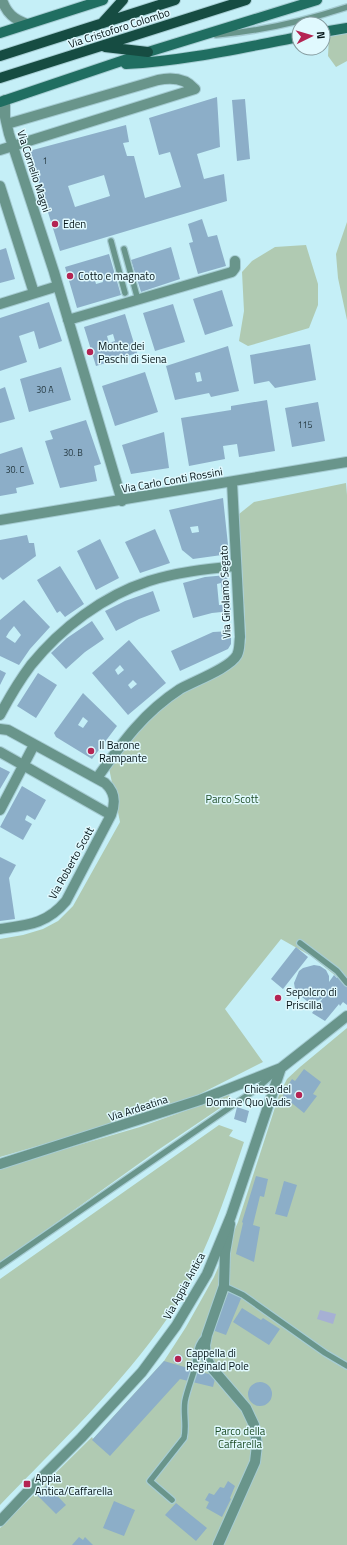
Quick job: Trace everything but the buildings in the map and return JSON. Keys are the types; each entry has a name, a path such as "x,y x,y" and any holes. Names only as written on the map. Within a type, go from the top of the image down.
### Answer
{"main road":[{"path":"0,33 103,0"},
{"path":"101,23 123,0"},
{"name":"Via Cristoforo Colombo","path":"0,56 175,0"},
{"name":"Via Cristoforo Colombo","path":"0,78 246,0"},
{"path":"2,101 148,52 317,0"},
{"path":"331,31 347,28"},
{"path":"112,64 158,62 188,58 291,38"},
{"path":"101,46 148,52"}],"street":[{"path":"2,0 12,16 28,24"},
{"path":"0,150 195,89 190,84 181,80 168,78 7,124"},
{"name":"Via Cornelio Magni","path":"2,101 7,124 58,286 122,501"},
{"path":"0,186 34,293"},
{"path":"68,320 232,272 235,268 235,261"},
{"path":"0,304 58,286"},
{"name":"Via Carlo Conti Rossini","path":"0,520 122,501 347,462"},
{"name":"Via Girolamo Segato","path":"97,778 129,734 161,703 187,685 229,663 237,655 240,637 232,482"},
{"path":"0,715 14,689 36,660 69,626 93,609 132,588 149,582 188,573 236,566"},
{"path":"0,729 8,730 97,778 109,787 113,794 114,806 111,814 0,752"},
{"path":"0,810 34,745"},
{"name":"Via Roberto Scott","path":"0,929 36,923 51,916 58,910 66,901 111,814"},
{"path":"281,1068 347,1016"},
{"name":"Via Ardeatina","path":"0,1164 200,1100 281,1068"},
{"name":"Via Appia Antica","path":"0,1521 81,1438 137,1377 176,1326 206,1274 231,1216 281,1068"},
{"path":"218,1545 255,1462 257,1445 254,1425 246,1408 211,1367 206,1357 205,1345 207,1335 224,1286 225,1254 231,1216"}],"lane":[{"path":"206,35 272,28 306,20 347,7"},
{"path":"111,241 125,294"},
{"path":"124,249 138,300"},
{"path":"300,943 337,971 347,982"},
{"path":"0,1266 249,1094 281,1068"},
{"path":"224,1286 243,1295 325,1353 347,1366"},
{"path":"172,1500 150,1481 184,1438 186,1430 185,1401 194,1370 196,1352 200,1342 207,1335"}],"green space":[{"path":"347,32 347,61 336,67 328,56 331,56 331,35"},
{"path":"347,222 347,320 338,278 336,254"},
{"path":"306,245 318,284 318,305 309,328 248,346 239,341 244,311 242,272 252,261 275,247"},
{"name":"Parco Scott","path":"346,483 347,985 311,956 281,939 225,1009 263,1062 198,1095 72,1136 0,1157 0,939 23,935 43,929 58,921 73,906 120,822 109,768 140,727 182,692 229,670 238,661 244,651 246,638 239,514 254,502"},
{"name":"Parco della Caffarella","path":"347,1028 347,1545 0,1545 0,1528 92,1437 93,1439 164,1361 186,1327 214,1277 238,1222 279,1095 287,1079"},
{"path":"229,1095 232,1100 158,1150 0,1263 0,1168 140,1127"},
{"path":"219,1125 233,1130 229,1136 244,1142 209,1239 176,1305 131,1366 89,1414 0,1505 0,1279"}],"water":[{"path":"320,1310 336,1314 333,1324 317,1319"}],"place":[{"name":"Eden","path":"55,224"},
{"name":"Cotto e magnato","path":"70,276"},
{"name":"Monte dei Paschi di Siena","path":"90,352"},
{"name":"Il Barone Rampante","path":"91,751"},
{"name":"Sepolcro di Priscilla","path":"278,998"},
{"name":"Chiesa del Domine Quo Vadis","path":"299,1095"},
{"name":"Cappella di Reginald Pole","path":"178,1359"},
{"name":"Appia Antica/Caffarella","path":"27,1484"}]}
